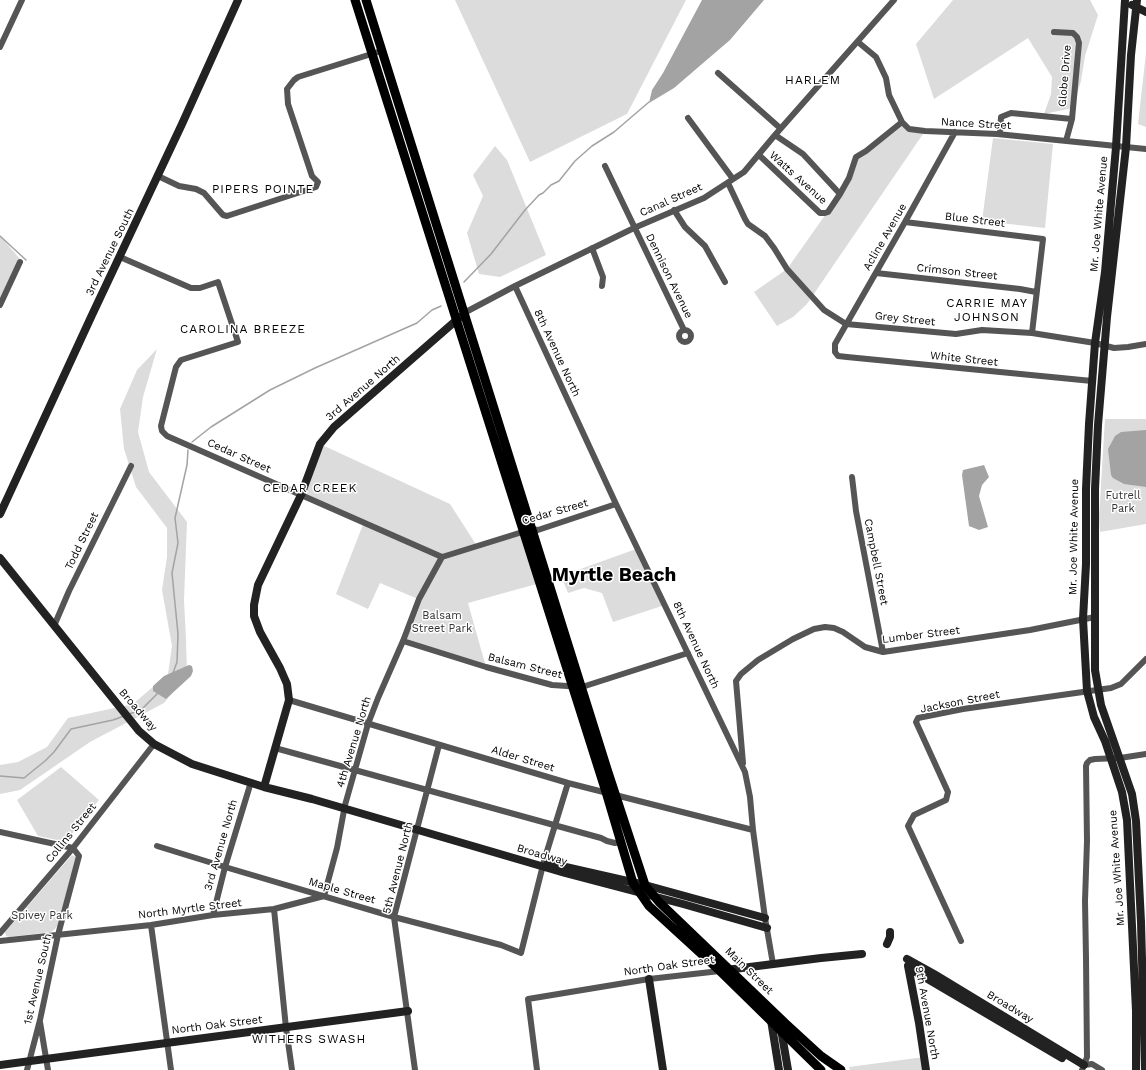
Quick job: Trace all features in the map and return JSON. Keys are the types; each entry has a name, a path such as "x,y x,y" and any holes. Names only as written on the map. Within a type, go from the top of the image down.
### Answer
{"main road":[{"name":"3rd Avenue South","path":"0,514 158,176 238,0"},
{"path":"355,0 377,52 577,687 645,885"},
{"path":"366,0 377,52"},
{"path":"1124,0 1136,3 1146,12"},
{"name":"Mr. Joe White Avenue","path":"1124,0 1116,147 1105,272 1095,343 1092,381 1086,489 1086,564 1083,619 1087,691 1094,717 1122,792 1141,916"},
{"name":"Mr. Joe White Avenue","path":"1136,3 1131,55 1126,147 1098,425 1095,482 1095,670 1101,705 1133,795 1136,821 1141,916 1142,1011 1145,1070"},
{"name":"3rd Avenue North","path":"264,787 289,700 287,684 260,632 254,616 254,605 258,585 301,495 320,444 334,427 461,316"},
{"name":"Broadway","path":"0,558 139,731 154,744 192,764 264,787 345,807 767,928"},
{"name":"Main Street","path":"577,687 633,883 638,892 648,906 720,971 821,1056 841,1070"},
{"name":"Broadway","path":"543,864 645,885 765,918"},
{"name":"Main Street","path":"645,885 659,902 730,969 774,1017 781,1029 821,1070"},
{"name":"Mr. Joe White Avenue","path":"1136,1070 1142,1011 1132,923 1141,916"},
{"path":"887,944 890,932"},
{"name":"North Oak Street","path":"720,971 862,954"},
{"name":"Broadway","path":"907,959 934,974 1014,1026 1083,1068"},
{"name":"9th Avenue North","path":"907,959 926,1070"},
{"name":"Broadway","path":"909,968 1014,1026"},
{"path":"649,980 663,1070"},
{"name":"North Oak Street","path":"0,1066 27,1066 47,1060 168,1042 286,1028 408,1011"},
{"path":"774,1017 779,1070"},
{"path":"781,1029 788,1070"}],"street":[{"path":"0,47 22,0"},
{"name":"Canal Street","path":"461,316 515,286 592,248 674,210 704,198 744,172 780,128 894,0"},
{"name":"Globe Drive","path":"1054,32 1073,32 1079,43 1072,119 1066,141"},
{"path":"775,135 803,154 840,194 856,157 866,151 902,122 889,95 886,78 876,57 858,42"},
{"path":"158,176 179,186 196,189 204,193 223,215 227,216 316,187 318,182 312,176 288,104 287,89 298,77 377,52"},
{"path":"718,73 780,128"},
{"path":"1000,134 1001,117 1011,112 1072,119"},
{"path":"688,118 731,181 748,224 765,236 787,269 824,310 846,324"},
{"name":"Nance Street","path":"902,122 909,129 914,130 1000,134 1146,149"},
{"name":"Acline Avenue","path":"835,352 835,344 955,132"},
{"name":"Watts Avenue","path":"759,155 820,213 828,212 840,194"},
{"name":"Dennison Avenue","path":"605,166 684,330"},
{"path":"674,210 685,227 705,246 725,282"},
{"name":"Blue Street","path":"905,222 1042,239 1036,292"},
{"path":"592,248 603,277 602,286"},
{"name":"Cedar Street","path":"120,257 191,288 200,288 218,282 238,342 181,360 176,367 161,426 162,431 166,436 442,557 527,531 538,530 616,504"},
{"path":"0,305 20,262"},
{"name":"Crimson Street","path":"876,274 1006,287 1036,292"},
{"name":"8th Avenue North","path":"515,286 616,504 743,766 750,797 765,918 773,964"},
{"path":"1032,333 1036,307 1036,292"},
{"name":"Grey Street","path":"846,324 956,334 982,330 1032,333 1095,343 1114,348 1128,348 1146,344"},
{"name":"White Street","path":"835,352 838,356 1092,381"},
{"name":"Todd Street","path":"54,626 69,591 131,466"},
{"name":"Campbell Street","path":"852,477 856,511 883,652"},
{"name":"4th Avenue North","path":"324,896 338,848 345,807 368,724 419,599 442,557"},
{"name":"Lumber Street","path":"743,766 736,681 740,674 758,660 793,639 814,629 825,627 834,628 843,632 865,647 883,652 1030,630 1095,617"},
{"name":"Balsam Street","path":"403,641 486,667 552,685 577,687 688,653"},
{"name":"Jackson Street","path":"961,941 908,826 914,815 946,800 948,792 916,722 918,718 1111,688 1120,684 1146,659"},
{"name":"Alder Street","path":"289,700 568,783 753,830"},
{"name":"Collins Street","path":"0,933 73,848 154,744"},
{"name":"5th Avenue North","path":"415,1070 394,916 439,745"},
{"path":"275,748 555,825 607,841 615,843 621,842"},
{"path":"1083,1068 1086,1057 1086,766 1090,760 1120,758 1146,754"},
{"name":"3rd Avenue North","path":"213,914 225,867 251,782"},
{"path":"543,864 568,783"},
{"path":"0,832 73,848"},
{"name":"Maple Street","path":"157,846 324,896 502,945 521,953 543,864"},
{"name":"1st Avenue South","path":"27,1066 40,1020 58,935 79,856 73,848"},
{"name":"North Myrtle Street","path":"0,941 151,924 213,914 274,909 324,896"},
{"path":"274,909 286,1028 292,1070"},
{"path":"151,924 171,1070"},
{"name":"North Oak Street","path":"537,1070 528,999 649,980 720,971"},
{"path":"40,1020 48,1070"},
{"name":"Broadway","path":"1083,1068 1092,1064 1102,1070"}],"green space":[{"path":"455,0 686,0 627,114 530,162"},
{"path":"953,0 1090,0 1098,15 1085,56 1081,81 1073,108 1044,114 1051,94 1052,77 1028,38 934,99 916,44"},
{"path":"1146,53 1146,127 1138,124"},
{"path":"902,122 914,130 925,131 807,304 793,317 777,326 754,292 787,269 840,194 856,157"},
{"path":"993,138 1053,144 1045,228 982,221"},
{"path":"495,146 507,160 546,255 500,277 479,274 467,233 483,196 473,175"},
{"path":"0,236 20,259 0,300"},
{"path":"157,349 143,397 138,432 149,472 187,522 184,600 187,674 164,703 90,742 20,790 0,794 0,765 18,762 47,747 68,718 133,704 168,674 172,646 162,590 167,557 167,528 136,487 124,449 120,409 137,370"},
{"name":"Futrell Park","path":"1105,419 1146,419 1146,524 1100,532 1099,517"},
{"name":"Balsam Street Park","path":"320,444 450,504 477,546 523,532 540,583 468,603 486,667 403,641 418,599 380,583 368,609 336,594 364,522 301,495"},
{"path":"639,548 665,605 613,622 602,593 584,588 568,593 561,576"},
{"path":"61,767 99,800 69,838 62,841 38,836 17,800"},
{"name":"Spivey Park","path":"72,855 76,857 58,925 55,929 51,932 9,937 6,936 5,932"},
{"path":"924,1057 926,1070 850,1070 849,1067"}],"shaded area":[{"path":"702,0 764,0 730,40 674,88 649,103 652,90 663,73"},
{"path":"1146,430 1146,487 1124,484 1113,478 1111,475 1108,449 1115,436 1121,432"},
{"path":"984,465 989,477 982,485 979,496 988,527 979,530 969,526 962,475 963,470"},
{"path":"189,665 192,666 193,671 191,676 166,699 153,691 153,686 164,676"}],"waterway":[{"path":"464,282 491,254 525,210 539,195 551,185 559,181 575,161 592,146 614,132 649,102"},
{"path":"0,236 26,260"},
{"path":"192,442 211,427 270,390 315,368 417,323 432,310 441,306"},
{"path":"173,673 177,662 178,634 172,573 178,543 175,518 187,465 188,450"},
{"path":"129,714 141,710 159,692"},
{"path":"0,776 24,778 54,752 71,729 113,720 124,716"}],"district":[{"name":"HARLEM","path":"813,80"},
{"name":"PIPERS POINTE","path":"263,189"},
{"name":"CARRIE MAY JOHNSON","path":"987,310"},
{"name":"CAROLINA BREEZE","path":"243,329"},
{"name":"CEDAR CREEK","path":"310,488"},
{"name":"Myrtle Beach","path":"614,575"},
{"name":"WITHERS SWASH","path":"309,1039"}]}
